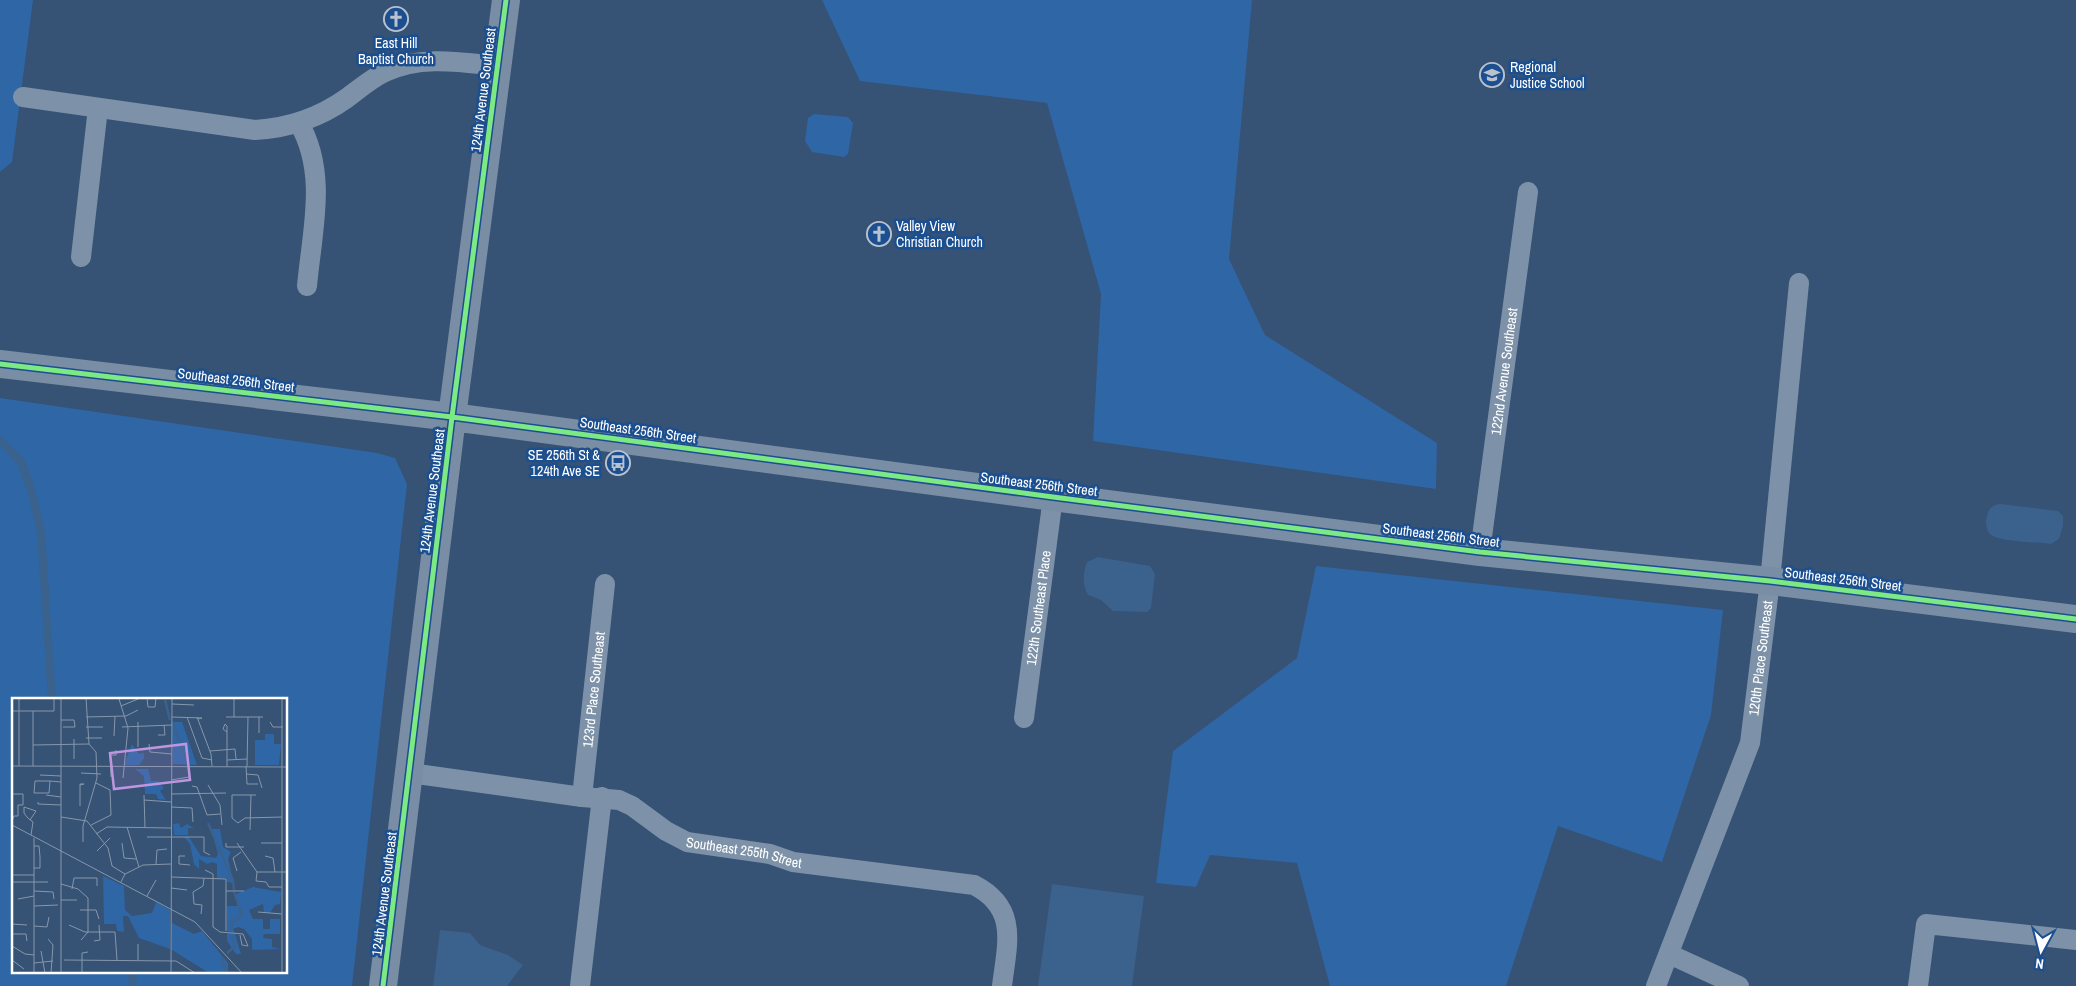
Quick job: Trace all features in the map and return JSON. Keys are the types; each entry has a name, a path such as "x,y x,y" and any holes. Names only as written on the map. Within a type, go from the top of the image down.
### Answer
{"main road":[{"name":"124th Avenue Southeast","path":"384,986 452,417 506,0"},
{"name":"Southeast 256th Street","path":"0,364 452,417 1053,498 1480,552 1770,581 2076,618"}],"street":[{"path":"23,97 255,130 273,129 299,123 328,110 384,72 400,66 441,61 498,66"},
{"path":"81,257 98,108"},
{"path":"299,123 311,148 317,178 307,286"},
{"name":"122nd Avenue Southeast","path":"1480,552 1528,192"},
{"name":"120th Place Southeast","path":"1656,986 1750,743 1770,581 1799,283"},
{"name":"122th Southeast Place","path":"1024,718 1053,498"},
{"name":"123rd Place Southeast","path":"582,797 605,584"},
{"name":"Southeast 255th Street","path":"410,773 582,797 602,797 619,800 632,806 666,831 687,842 770,854 793,862 974,885 993,897 1005,916 1008,940 1002,986"},
{"path":"580,986 602,797"},
{"path":"1918,986 1926,924 2076,940"},
{"path":"1669,954 1739,986"}],"shaded area":[{"path":"0,0 33,0 12,162 0,172"},
{"path":"822,0 1252,0 1229,259 1265,335 1437,443 1436,489 1093,441 1101,294 1047,103 860,81"},
{"path":"814,114 848,117 853,123 848,154 844,157 812,152 805,141 808,118"},
{"path":"0,398 377,453 395,458 407,484 352,986 0,986"},
{"path":"2000,504 2058,511 2063,516 2063,526 2059,539 2051,544 1994,537 1988,530 1986,518 1991,507"},
{"path":"1098,557 1150,566 1155,574 1151,608 1147,612 1113,611 1101,600 1088,595 1084,583 1087,562"},
{"path":"1316,566 1723,610 1711,715 1662,862 1558,826 1506,986 1330,986 1297,863 1210,855 1196,887 1156,883 1173,751 1297,658"},
{"path":"1052,884 1144,896 1132,986 1038,986"},
{"path":"440,930 470,933 480,945 508,955 523,965 507,986 433,986"}],"waterway":[{"path":"0,440 21,462 31,489 41,532 52,698"},
{"path":"132,974 133,986"}],"cycle path":[{"path":"383,986 452,417 506,0"},
{"path":"0,364 452,417 1480,552 1770,581 2076,619"}],"place":[{"name":"East Hill Baptist Church","path":"396,19"},
{"name":"Regional Justice School","path":"1492,75"},
{"name":"Valley View Christian Church","path":"879,234"},
{"name":"SE 256th St & 124th Ave SE","path":"618,463"}]}
